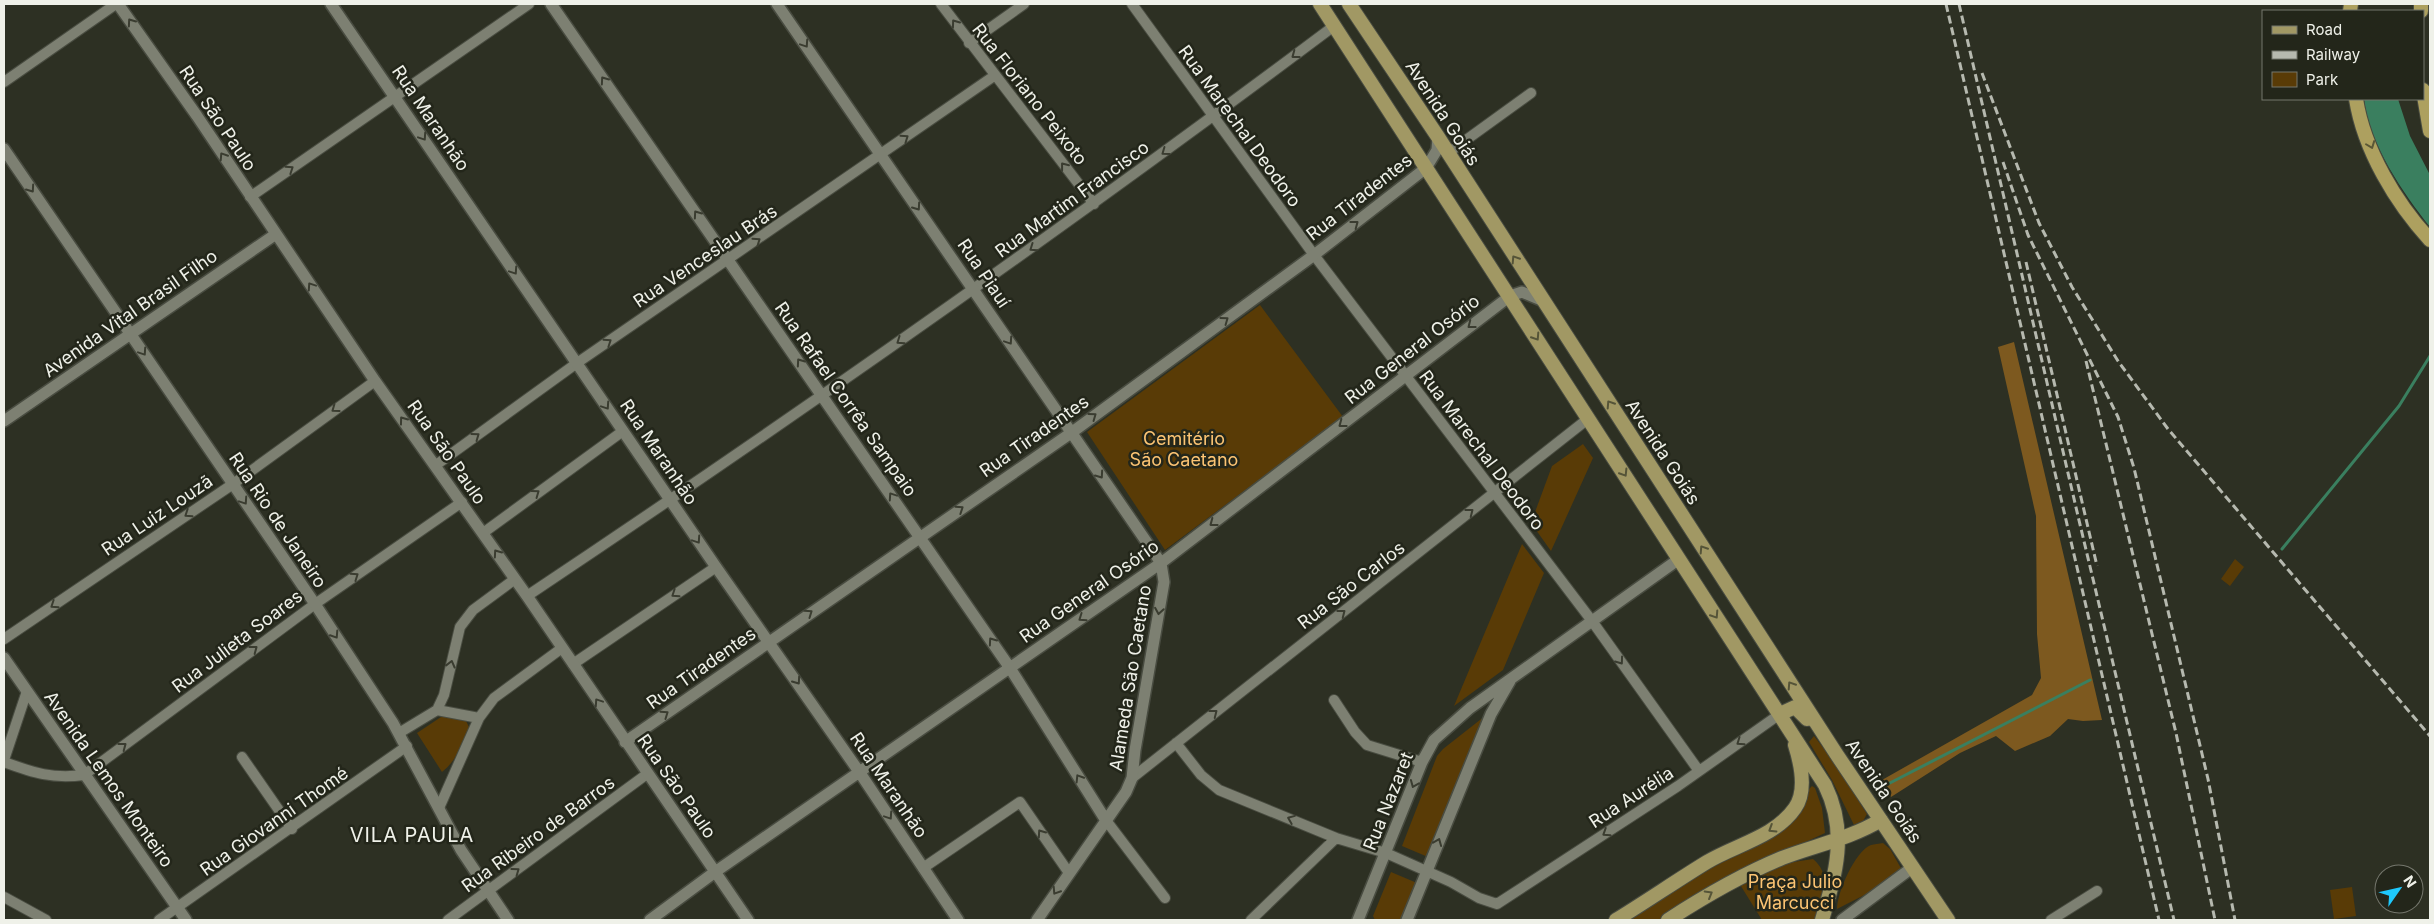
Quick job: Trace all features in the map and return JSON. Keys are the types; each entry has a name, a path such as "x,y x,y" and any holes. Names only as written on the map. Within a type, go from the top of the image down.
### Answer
{"highway":[{"path":"2424,96 2430,131"},
{"path":"2356,100 2371,147 2385,178 2400,204 2430,240"}],"main road":[{"path":"1320,4 1791,730 1831,796 1838,820 1839,841 1835,870 1822,920"},
{"name":"Avenida Goiás","path":"1349,4 1438,137 1541,300 1837,755 1948,920"},
{"path":"1780,714 1791,707 1798,708 1837,755"},
{"path":"1616,920 1708,861 1768,832 1782,822 1796,807 1801,792 1799,758 1791,730"},
{"path":"1668,920 1704,897 1753,871 1804,850 1839,841 1881,820"}],"street":[{"path":"4,82 117,4"},
{"name":"Rua São Paulo","path":"117,4 197,116 374,380 483,532 748,920"},
{"name":"Rua Maranhão","path":"331,4 716,567 770,641 958,920"},
{"path":"250,197 529,4"},
{"name":"Rua Rafael Corrêa Sampaio","path":"551,4 1010,668 1105,819"},
{"name":"Rua Piauí","path":"777,4 1161,563"},
{"name":"Rua Floriano Peixoto","path":"940,4 1094,204"},
{"path":"969,43 1024,4"},
{"name":"Rua Marechal Deodoro","path":"1132,4 1314,255 1592,621 1699,771"},
{"name":"Rua Martim Francisco","path":"527,596 671,500 974,290 1214,116 1334,26"},
{"name":"Rua Venceslau Brás","path":"436,465 577,363 994,76"},
{"path":"1448,153 1531,93"},
{"name":"Rua Tiradentes","path":"625,742 919,536 1071,433 1314,255 1426,168 1437,150 1438,137"},
{"name":"Rua Rio de Janeiro","path":"4,149 233,484 399,733 461,850 508,920"},
{"name":"Avenida Vital Brasil Filho","path":"4,421 276,234"},
{"path":"1510,296 1522,292 1541,300"},
{"name":"Rua General Osório","path":"650,920 715,872 1161,563 1510,296"},
{"name":"Rua Luiz Louzã","path":"4,639 233,484 374,380"},
{"name":"Rua São Carlos","path":"1132,778 1589,418"},
{"path":"483,532 623,430"},
{"name":"Rua Julieta Soares","path":"84,775 314,604 462,502"},
{"name":"Rua Nazaret","path":"1358,920 1422,762 1434,740 1470,708 1513,676 1679,559"},
{"name":"Alameda São Caetano","path":"1038,920 1068,872 1126,792 1132,778 1135,750 1164,582 1161,563"},
{"path":"573,664 716,567"},
{"path":"399,733 437,710 444,695 460,627 466,617 515,579"},
{"path":"440,808 479,718 494,698 562,648"},
{"name":"Avenida Lemos Monteiro","path":"4,658 186,920"},
{"path":"1407,920 1491,714 1513,676"},
{"path":"27,691 4,761 37,774 54,777 84,775"},
{"path":"1334,700 1355,732 1367,745 1422,762"},
{"path":"1470,708 1483,708 1491,714"},
{"path":"437,710 479,718"},
{"name":"Rua Aurélia","path":"1426,870 1479,898 1498,904 1699,771 1780,714"},
{"path":"1176,744 1201,775 1219,790 1336,838 1386,853 1426,870"},
{"name":"Rua Giovanni Thomé","path":"159,920 407,746"},
{"path":"242,757 292,828"},
{"name":"Rua Ribeiro de Barros","path":"448,920 647,774"},
{"path":"923,868 1020,802 1068,872"},
{"path":"1105,819 1165,898"},
{"path":"1251,920 1336,838"},
{"path":"1842,920 1913,867"},
{"path":"2051,920 2097,891"},
{"path":"4,897 46,920"}],"green space":[{"name":"Cemitério São Caetano","path":"1260,305 1343,417 1165,550 1087,432"},
{"path":"1583,444 1593,458 1551,551 1531,523 1552,466"},
{"path":"1522,544 1544,573 1503,670 1454,706"},
{"path":"2235,559 2244,567 2230,586 2221,579"},
{"path":"444,715 465,719 469,727 455,757 442,772 417,733"},
{"path":"1485,716 1428,857 1402,846 1437,756 1443,749"},
{"path":"1814,736 1833,760 1867,814 1863,821 1854,825 1832,780 1809,742"},
{"path":"1812,786 1815,788 1822,808 1825,833 1723,880 1661,920 1626,920 1711,868 1775,836 1803,810 1807,791"},
{"path":"1883,843 1890,849 1902,870 1880,887 1837,909 1840,893 1848,873 1859,855 1871,845"},
{"name":"Praça Julio Marcucci","path":"1813,859 1823,873 1825,880 1821,904 1814,920 1762,920 1739,883 1787,863"},
{"path":"1391,872 1417,883 1402,920 1375,920 1373,916"},
{"path":"2352,887 2356,916 2334,919 2330,890"}],"shaded area":[{"path":"2364,100 2398,100 2410,136 2430,175 2430,227 2409,199 2389,167 2380,150 2367,116"},
{"path":"2014,342 2102,720 2083,721 2068,719 2050,736 2015,751 1996,736 1960,753 1891,797 1882,780 2032,695 2041,678 2037,634 2036,516 1998,347"}],"waterway":[{"path":"2282,549 2399,406 2430,356"},
{"path":"1886,785 2090,680"}],"railway":[{"path":"1946,4 2159,920"},
{"path":"1959,4 2174,920"},
{"path":"1982,73 2039,223 2072,287 2118,361 2168,429 2430,736"},
{"path":"2003,162 2028,235 2118,417 2134,468 2208,779 2235,920"},
{"path":"2026,262 2097,566"},
{"path":"2086,361 2176,733 2215,920"}],"district":[{"name":"VILA PAULA","path":"412,835"}]}
